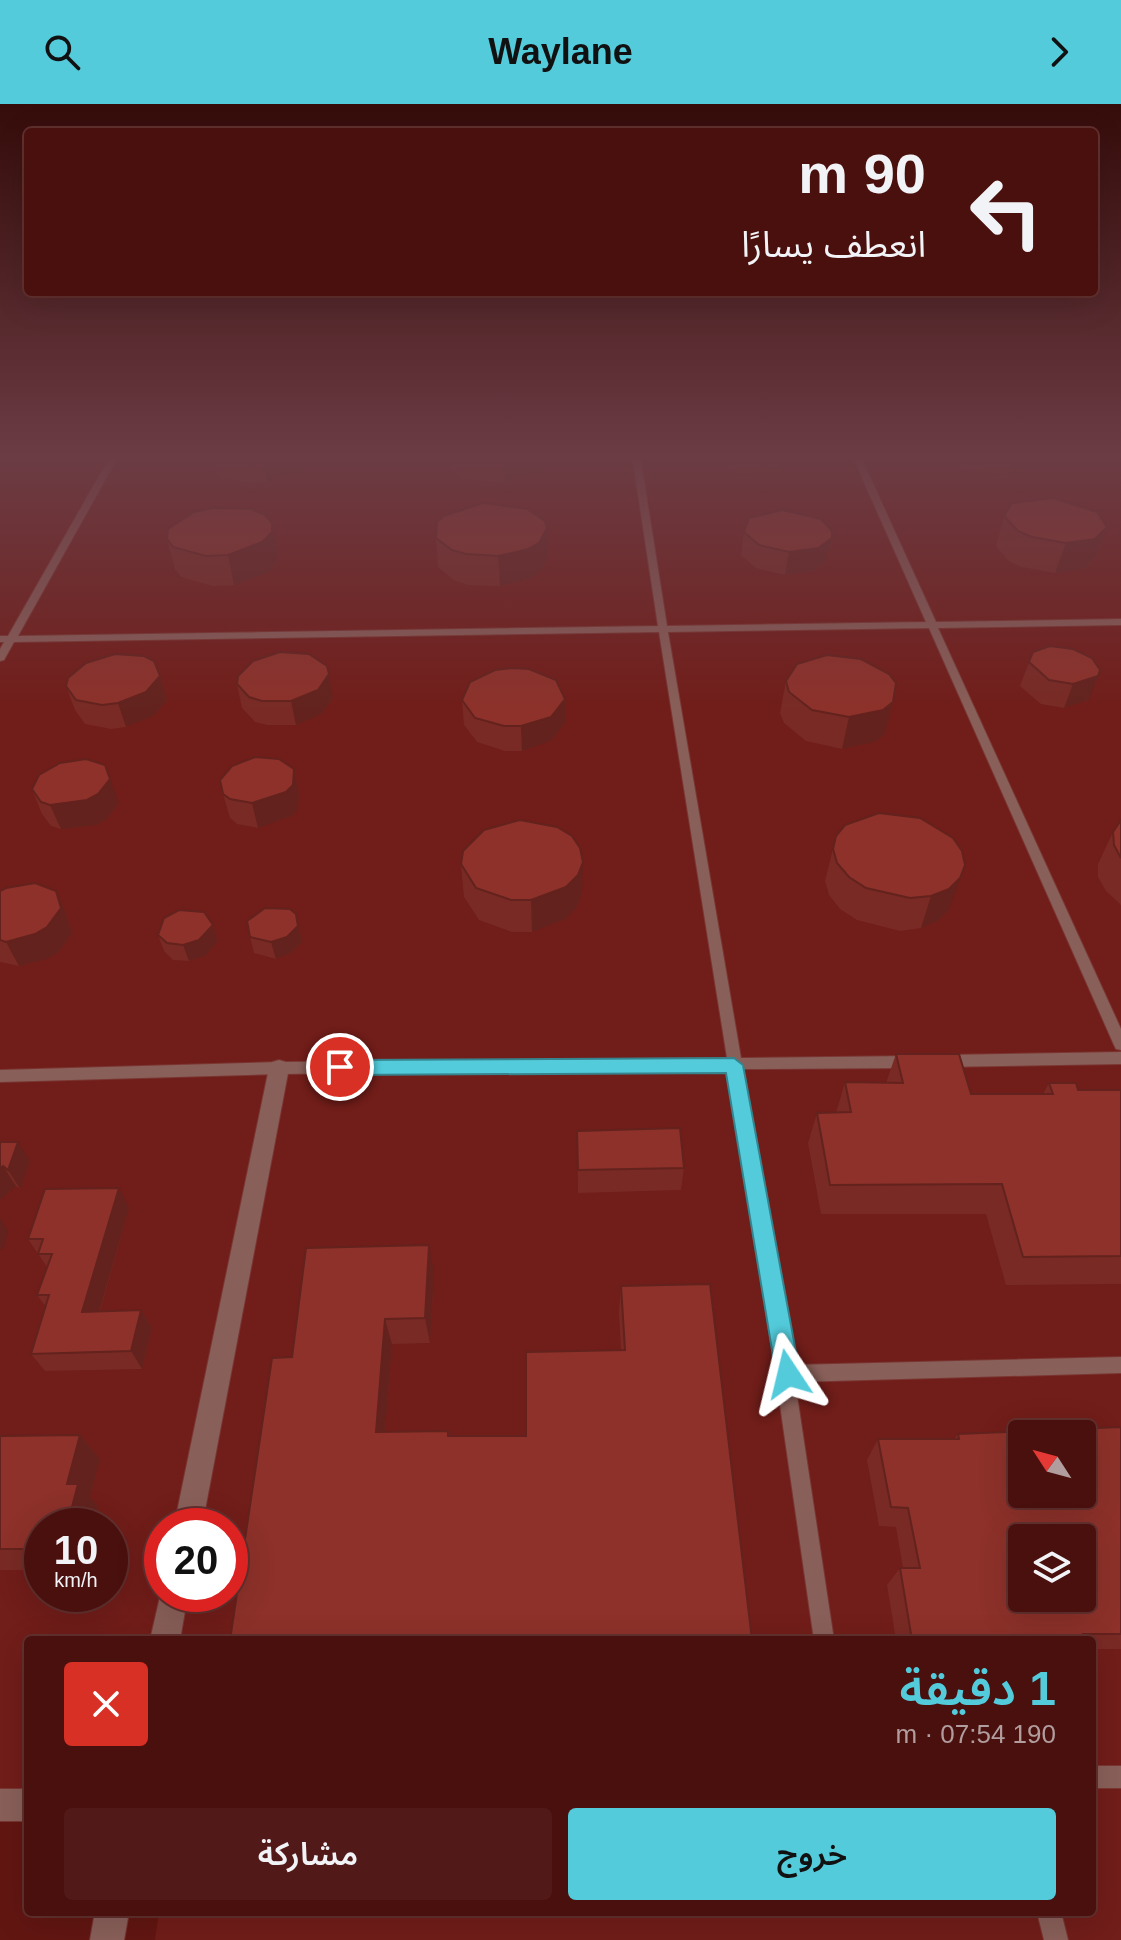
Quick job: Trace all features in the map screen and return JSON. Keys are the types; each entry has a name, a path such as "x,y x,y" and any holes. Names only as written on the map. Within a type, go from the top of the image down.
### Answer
{"street":[{"path":"192,1508 279,1068"},
{"path":"166,1636 170,1612"},
{"path":"0,1805 24,1805"},
{"path":"107,1940 111,1916"}],"lane":[{"path":"0,658 5,639 64,541"},
{"path":"649,541 788,1374 823,1636"},
{"path":"895,541 1121,1045"},
{"path":"5,639 1121,622"},
{"path":"0,1076 279,1068 734,1065 1121,1058"},
{"path":"788,1374 1121,1365"},
{"path":"1096,1777 1121,1777"},
{"path":"1050,1916 1056,1940"}],"shaded area":[{"path":"0,541 1121,541 1121,1940 155,1940 158,1916 1096,1916 1096,1636 24,1636 24,1788 0,1789"}],"building":[{"path":"168,541 263,541 228,555 206,556 173,547"},
{"path":"440,541 540,541 528,549 498,556 452,550"},
{"path":"754,541 828,541 818,548 789,552 759,545"},
{"path":"1050,646 1073,649 1092,658 1100,670 1098,676 1073,684 1049,680 1029,662 1033,652"},
{"path":"280,652 309,654 327,666 329,674 318,690 291,701 262,701 249,697 237,684 238,676 253,661"},
{"path":"115,654 144,656 154,661 160,676 146,692 118,703 102,705 76,700 66,686 68,678 86,663"},
{"path":"827,655 861,659 889,674 896,683 893,702 883,710 849,717 812,710 789,692 786,681 797,664"},
{"path":"529,669 556,680 565,699 551,717 521,726 504,726 475,718 462,700 470,682 495,670"},
{"path":"255,757 279,759 294,769 293,785 286,792 252,803 230,799 223,794 220,780 232,766"},
{"path":"86,759 105,765 110,779 98,794 87,800 50,805 41,802 32,789 39,775 60,763"},
{"path":"879,813 920,818 953,838 962,851 965,865 960,878 949,889 931,896 910,898 866,888 849,877 837,863 833,849 836,836 845,825"},
{"path":"520,820 557,827 572,836 580,848 583,862 578,875 566,887 531,900 511,900 476,888 461,864 463,851 484,830"},
{"path":"1121,820 1121,858 1114,845 1113,832"},
{"path":"35,883 56,891 61,908 47,927 35,934 6,942 0,940 0,891"},
{"path":"265,908 290,909 296,914 298,926 287,937 271,942 250,937 247,921"},
{"path":"179,910 204,912 213,925 199,940 183,945 167,943 158,935 164,918"},
{"path":"896,1054 959,1054 971,1094 1053,1094 1049,1083 1076,1083 1078,1090 1121,1090 1121,1256 1023,1257 1002,1184 830,1185 817,1113 851,1112 845,1082 903,1083"},
{"path":"680,1128 684,1168 578,1170 577,1131"},
{"path":"0,1142 18,1142 8,1170 3,1166 0,1169"},
{"path":"119,1188 82,1312 141,1310 131,1351 31,1354 49,1295 37,1295 52,1254 38,1254 43,1239 28,1239 45,1189"},
{"path":"429,1245 425,1318 385,1319 376,1432 448,1431 448,1436 526,1436 526,1352 625,1350 621,1286 710,1284 752,1636 231,1636 234,1612 248,1612 248,1519 272,1358 292,1357 306,1248"},
{"path":"1121,1427 1121,1634 911,1636 900,1568 920,1568 908,1508 891,1507 878,1439 959,1439 958,1434 1008,1432 1008,1508 1096,1508 1096,1428"},
{"path":"80,1435 67,1484 78,1484 72,1508 24,1508 24,1549 0,1549 0,1436"}],"route":[{"path":"340,1067 734,1065 788,1374"}]}
